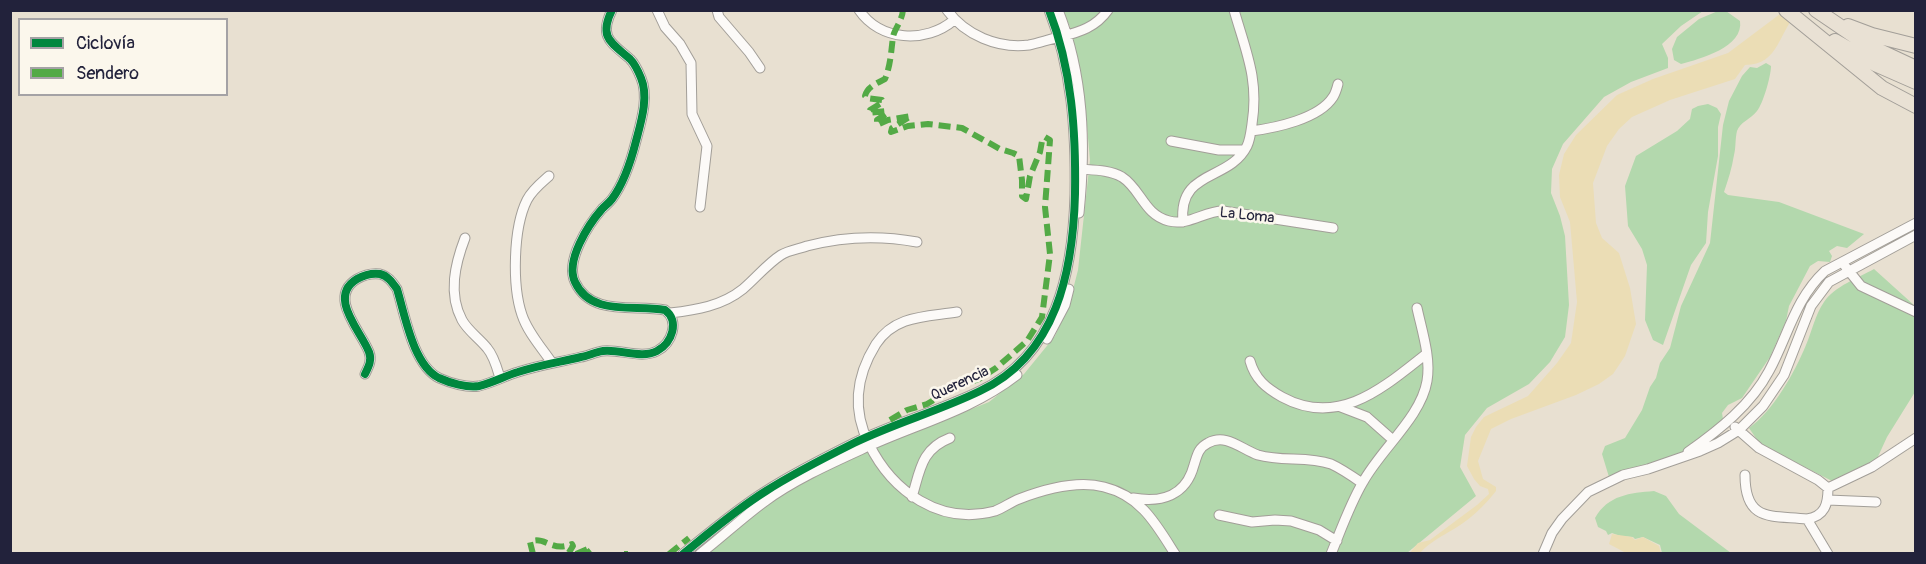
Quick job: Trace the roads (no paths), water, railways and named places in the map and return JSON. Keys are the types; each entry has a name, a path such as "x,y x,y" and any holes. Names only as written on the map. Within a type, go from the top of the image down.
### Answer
{"highway":[{"path":"1786,10 1916,68"},
{"path":"1796,10 1832,31 1858,55 1916,82"},
{"path":"1818,10 1832,31 1888,93 1916,106"},
{"path":"1832,31 1872,35 1916,46"}],"street":[{"path":"612,10 607,24 608,39 620,53 631,60 641,78 644,98 627,171 612,200 602,209 580,241 576,252 573,280 582,294 611,307 657,308 670,313 697,310 730,298 775,259 792,250 848,237 888,238 917,242"},
{"path":"657,10 665,27 680,44 691,63 692,114 707,146 700,207"},
{"path":"717,10 719,17 760,68"},
{"path":"859,10 865,19 893,35 911,36 932,33 954,20"},
{"path":"947,10 954,20 970,32 1001,44 1029,45 1087,29 1096,24 1108,10"},
{"name":"Querencia","path":"682,554 765,492 795,474 981,391 1009,374 1044,334 1053,316 1067,273 1080,169 1082,111 1079,91 1063,36 1049,10"},
{"name":"Querencia","path":"1058,10 1080,169"},
{"path":"1080,169 1105,171 1123,178 1133,186 1156,217 1167,221 1183,222 1182,211 1187,192 1197,183 1240,156 1251,131 1255,96 1253,69 1234,10"},
{"path":"1251,131 1269,129 1311,115 1333,98 1338,84"},
{"path":"1171,141 1218,150 1244,150"},
{"path":"549,176 526,201 516,246 515,273 523,317 552,363"},
{"name":"La Loma","path":"1183,222 1223,211 1333,228"},
{"path":"1680,458 1730,421 1766,377 1795,312 1808,289 1825,271 1916,224"},
{"path":"1543,554 1552,533 1588,492 1623,475 1648,469 1719,444 1739,430 1763,406 1784,375 1806,316 1817,295 1829,282 1916,235"},
{"path":"465,238 457,260 454,298 462,320 488,349 500,378"},
{"path":"1843,261 1861,286 1916,312"},
{"path":"365,374 370,363 370,354 345,308 345,298 353,282 373,273 385,276 397,289 421,361 429,371 438,378 471,386 479,386 552,363 601,351 615,350 645,354 659,350 672,337 673,322 670,313"},
{"path":"1331,554 1362,483 1421,403 1428,380 1426,354 1417,308"},
{"path":"957,312 897,323 880,339 867,358 857,393 858,413 868,442 883,467 912,497 930,506 960,514 994,511 1019,499 1049,489 1078,485 1104,487 1131,498 1155,500 1172,495 1186,482 1199,450 1204,445 1220,439 1228,440 1257,454 1274,459 1316,460 1332,465 1362,483"},
{"path":"1341,407 1376,392 1426,354"},
{"path":"1250,361 1253,373 1262,383 1286,399 1316,407 1341,407 1367,417 1393,440"},
{"path":"1730,421 1759,448 1818,480 1828,488"},
{"path":"912,497 927,452 933,446 950,438"},
{"path":"1828,488 1872,467 1916,438"},
{"name":"Querencia","path":"705,552 765,501 868,442"},
{"path":"1745,475 1745,492 1750,504 1757,511 1774,518 1807,519 1822,513 1828,500 1828,488"},
{"path":"1131,498 1152,518 1175,554"},
{"path":"1828,500 1876,502"},
{"path":"1219,515 1252,522 1291,521 1319,530 1337,541"},
{"path":"1807,519 1828,554"},
{"path":"699,540 705,552"}]}
